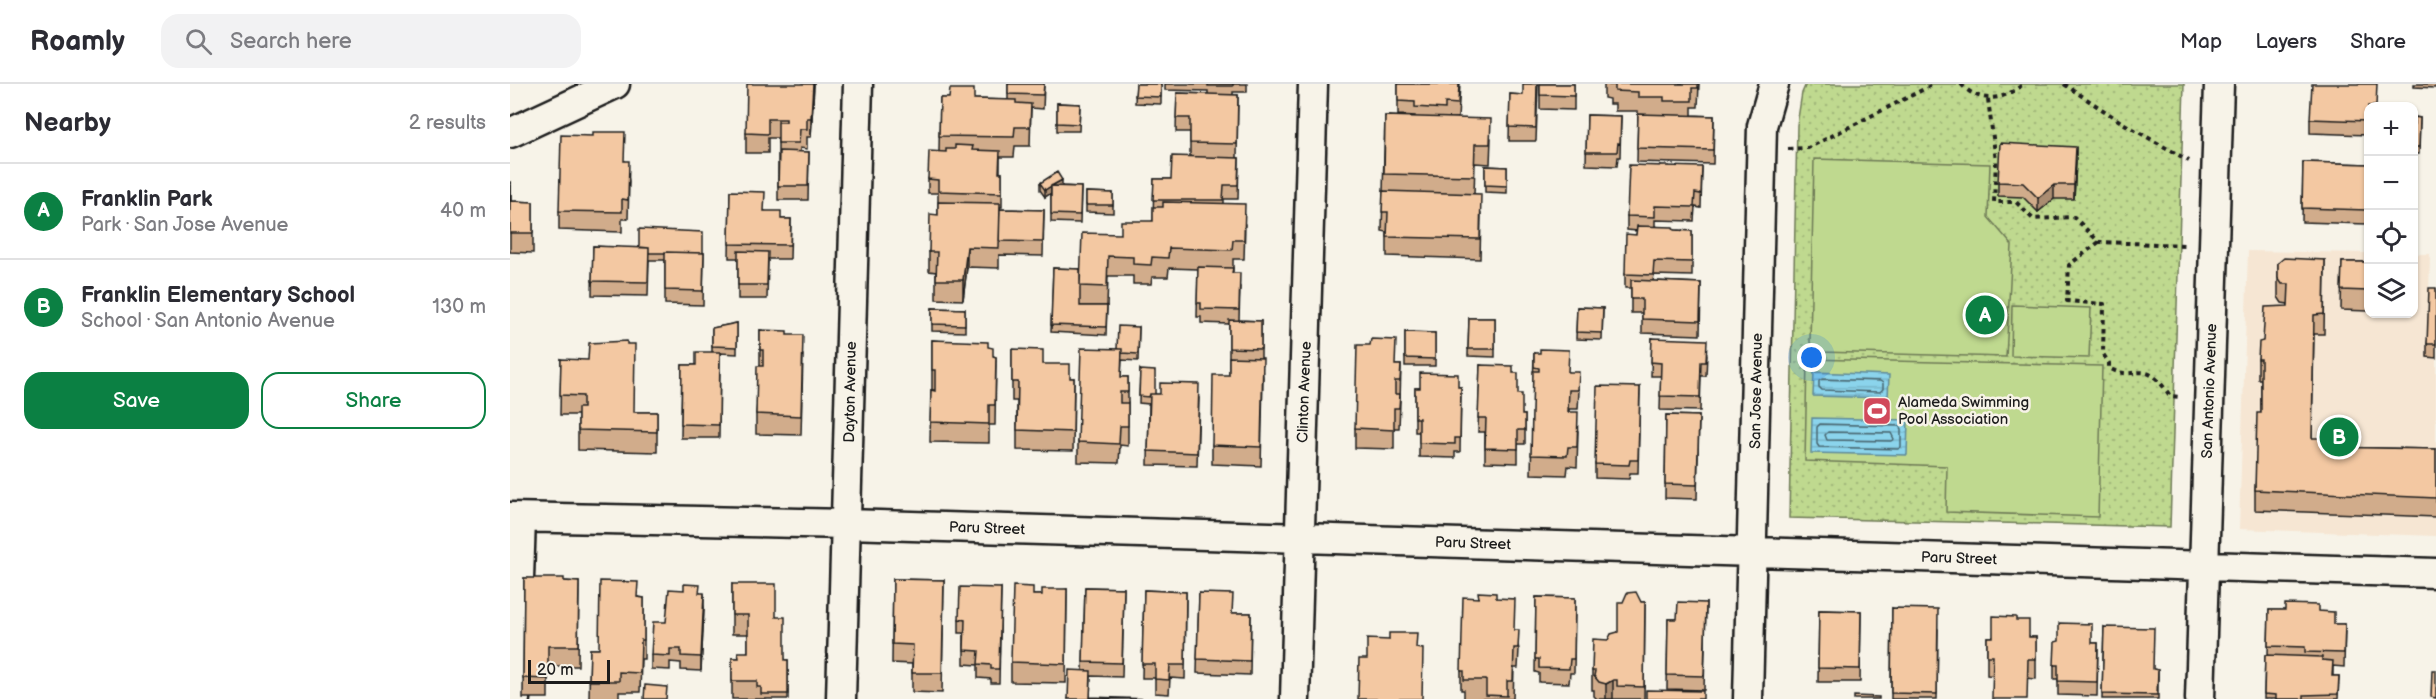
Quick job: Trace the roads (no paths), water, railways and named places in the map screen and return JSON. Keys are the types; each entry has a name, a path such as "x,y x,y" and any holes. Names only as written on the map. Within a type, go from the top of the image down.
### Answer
{"street":[{"path":"510,133 615,84"},
{"name":"Dayton Avenue","path":"841,699 858,84"},
{"name":"Clinton Avenue","path":"1295,699 1313,84"},
{"name":"San Jose Avenue","path":"1748,699 1762,126 1774,84"},
{"name":"San Antonio Avenue","path":"2200,699 2219,84"},
{"path":"515,699 516,517"},
{"name":"Paru Street","path":"516,517 847,524 2436,573"}],"water":[{"path":"1814,372 1889,375 1888,398 1813,396"},
{"path":"1812,418 1908,420 1907,455 1811,453"}],"place":[{"name":"Franklin Park","path":"1985,315"},
{"name":"Alameda Swimming Pool Association","path":"1877,411"},
{"name":"Franklin Elementary School","path":"2339,437"}]}
